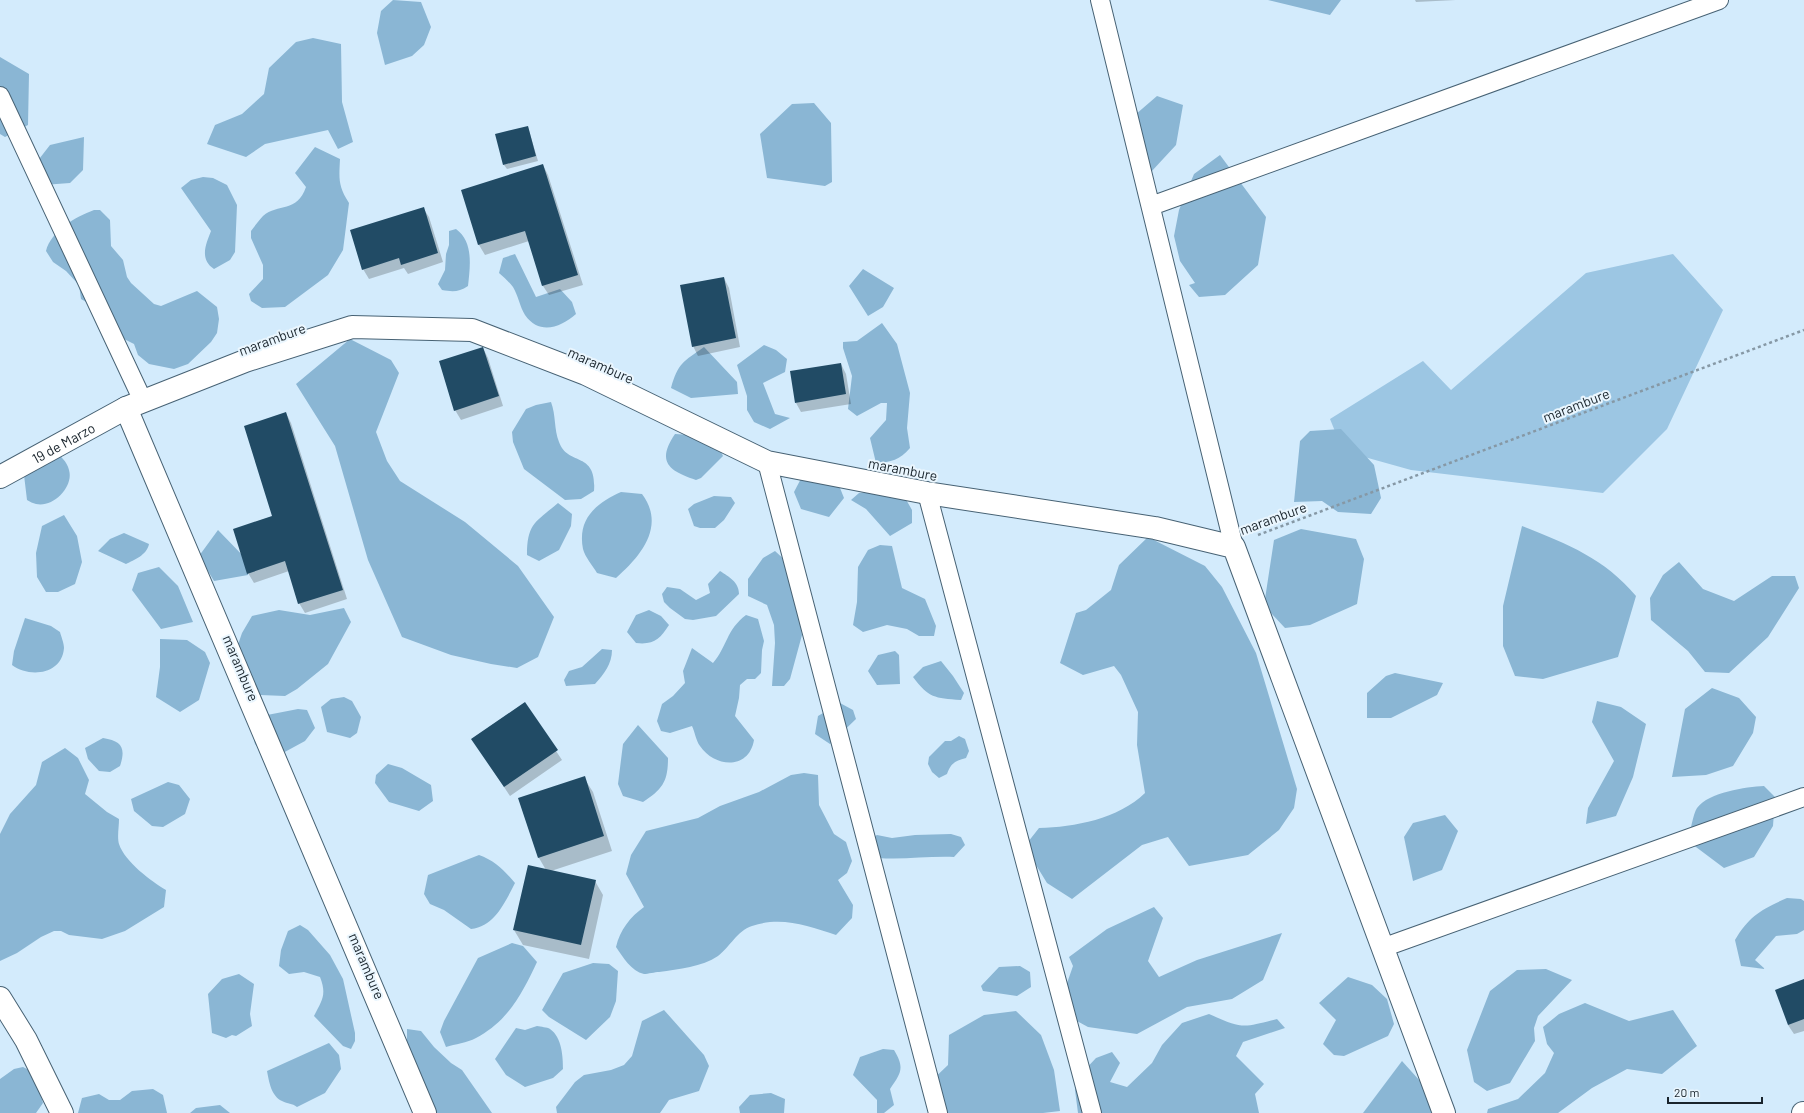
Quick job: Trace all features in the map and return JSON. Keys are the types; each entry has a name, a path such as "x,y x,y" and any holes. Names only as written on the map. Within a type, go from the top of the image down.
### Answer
{"street":[{"name":"19 de Marzo","path":"0,477 134,404 245,361 352,327 472,330 586,374 767,462 927,493 1243,542"},
{"path":"134,404 425,1113"},
{"path":"1243,542 1382,948 1444,1113"},
{"path":"0,998 26,1040 62,1113"}],"lane":[{"path":"1100,0 1151,206 1243,542"},
{"path":"1151,206 1719,0"},
{"path":"0,96 134,404"},
{"path":"767,462 938,1113"},
{"path":"927,493 1092,1113"},
{"path":"1382,948 1804,797"}],"path":[{"name":"marambure","path":"1243,542 1804,330"}],"shaded area":[{"path":"393,0 421,2 431,27 424,45 412,56 385,65 377,33 381,11"},
{"path":"1268,0 1341,0 1330,15"},
{"path":"313,38 341,44 342,102 353,142 338,149 328,130 265,144 246,157 207,144 215,125 242,114 264,94 269,68 296,42"},
{"path":"0,57 29,74 28,125 5,137 0,134"},
{"path":"1157,96 1183,105 1176,145 1151,172 1136,161 1128,152 1127,132 1128,121"},
{"path":"814,103 831,123 832,182 825,186 767,178 760,134 792,104"},
{"path":"84,137 83,170 70,183 43,185 36,163 50,145"},
{"path":"315,147 340,159 339,172 341,187 349,203 343,250 328,275 285,307 262,308 251,301 249,294 263,279 263,265 251,238 251,231 263,216 269,212 298,201 306,187 295,173"},
{"path":"1220,155 1266,217 1258,265 1225,295 1199,297 1189,285 1195,283 1180,261 1174,236 1179,210 1194,174"},
{"path":"203,177 213,178 227,185 237,205 235,252 230,260 214,269 206,261 205,256 206,246 211,231 181,188 191,180"},
{"path":"94,210 100,210 110,220 111,246 123,260 127,277 131,283 154,304 161,306 197,291 217,307 219,319 217,333 211,342 188,364 174,369 149,364 138,355 134,344 114,334 97,308 81,299 79,285 66,271 53,262 46,251 53,237 58,231 72,221"},
{"path":"456,229 462,234 466,241 470,255 468,286 456,291 442,290 438,284 445,270 446,254 449,245 449,231"},
{"path":"515,254 536,297 560,289 572,302 576,314 564,323 557,326 537,326 531,322 523,312 513,287 499,273 503,258"},
{"path":"1673,254 1723,310 1667,429 1603,493 1411,470 1343,451 1330,419 1423,361 1451,390 1586,273"},
{"path":"863,269 894,288 883,307 868,316 849,286"},
{"path":"882,323 897,344 910,393 907,428 910,448 895,460 876,463 870,438 886,420 887,403 881,403 857,416 848,409 852,376 843,348 843,342 857,341"},
{"path":"350,339 391,360 399,373 376,432 387,461 400,481 465,522 518,566 554,617 538,657 517,668 451,655 402,637 368,560 335,446 296,384"},
{"path":"764,345 776,350 787,359 785,372 763,383 775,414 790,418 770,429 754,422 747,410 747,396 737,365"},
{"path":"704,347 737,382 738,394 691,398 671,388 676,373 682,364"},
{"path":"551,402 554,412 557,437 563,450 587,464 594,478 594,491 581,499 565,500 524,469 513,442 512,432 526,409"},
{"path":"1341,429 1374,465 1381,498 1371,514 1338,512 1322,501 1294,502 1300,441 1310,431"},
{"path":"675,434 704,437 709,439 715,443 723,456 701,478 696,480 687,477 672,469 666,458 666,452 669,444"},
{"path":"54,450 67,464 70,477 68,483 61,495 49,503 36,504 30,502 27,500 24,475"},
{"path":"805,471 838,483 844,498 829,517 801,509 794,492"},
{"path":"900,489 912,510 912,523 890,536 866,509 851,500 859,493"},
{"path":"621,492 642,494 649,506 652,518 651,529 642,550 616,578 597,573 584,552 582,538 586,520 591,513 604,501"},
{"path":"714,496 731,497 735,503 724,520 715,528 700,528 694,526 688,509 694,504"},
{"path":"558,503 572,514 571,526 559,550 539,561 527,555 527,544 531,529 539,519"},
{"path":"64,515 77,536 82,562 75,584 58,592 46,592 37,577 36,553 42,526"},
{"path":"1522,526 1569,546 1598,562 1624,583 1636,596 1618,657 1543,679 1515,676 1503,646 1503,606"},
{"path":"1301,529 1356,539 1364,559 1357,604 1310,625 1285,628 1268,610 1265,599 1274,540"},
{"path":"218,530 248,561 248,575 214,581 199,556"},
{"path":"124,533 149,544 146,551 140,557 126,564 98,551 110,539"},
{"path":"1148,537 1205,566 1222,587 1256,653 1297,789 1294,808 1279,830 1248,855 1189,866 1168,837 1142,845 1072,899 1047,883 1028,852 1028,842 1039,828 1067,826 1095,820 1122,809 1145,793 1137,745 1138,712 1121,675 1114,666 1083,675 1060,663 1076,613 1086,610 1111,590 1119,565"},
{"path":"880,545 892,546 902,588 925,599 936,626 934,636 919,636 907,629 887,625 863,632 853,625 857,602 858,567 868,550"},
{"path":"775,551 788,563 798,604 802,635 790,679 784,686 772,686 775,643 774,625 767,605 748,596 748,579 763,558"},
{"path":"1679,562 1703,589 1734,601 1772,576 1795,576 1799,588 1768,637 1729,673 1705,672 1688,651 1651,620 1650,598 1663,575"},
{"path":"159,567 178,586 193,622 161,629 132,590 138,573"},
{"path":"720,571 735,583 739,590 739,594 716,616 693,620 685,619 664,602 662,594 667,587 680,589 696,600 710,593 708,584"},
{"path":"344,608 351,622 328,664 297,689 285,696 236,694 231,665 242,633 252,616 279,610 310,615"},
{"path":"649,610 661,616 669,625 663,634 656,640 647,643 636,643 627,632 636,615"},
{"path":"746,615 758,619 764,641 761,673 755,679 747,679 740,685 735,716 754,740 751,750 746,757 739,761 722,762 714,759 700,746 697,742 692,726 670,733 661,731 657,721 662,704 673,696 685,683 683,671 692,648 713,663 718,657 734,627"},
{"path":"25,618 51,626 60,632 64,646 62,657 51,669 44,672 27,672 12,665 14,651"},
{"path":"160,639 187,640 205,652 210,663 199,700 180,712 156,697 160,667"},
{"path":"602,649 612,650 611,660 595,684 566,686 564,680 569,671 582,667"},
{"path":"895,651 899,655 900,684 877,685 868,671 878,655"},
{"path":"941,661 964,693 961,700 944,699 933,696 923,689 913,677 923,667"},
{"path":"1395,673 1443,683 1437,695 1391,718 1367,718 1367,693 1386,676"},
{"path":"1712,688 1739,698 1756,717 1753,733 1733,766 1706,775 1672,777 1685,709"},
{"path":"344,697 352,701 361,717 357,733 350,738 327,732 321,707 331,699"},
{"path":"1597,701 1621,707 1646,724 1633,777 1616,816 1586,824 1588,808 1614,761 1592,722"},
{"path":"840,703 853,710 856,719 830,744 815,734 818,716"},
{"path":"298,709 307,710 315,728 305,741 270,760 255,744 250,723 262,716"},
{"path":"638,725 668,758 667,773 663,784 655,793 643,802 623,796 618,784 623,744"},
{"path":"959,736 965,739 969,751 966,758 954,763 950,767 947,774 939,778 932,772 928,764 929,757 945,741 951,741"},
{"path":"103,738 118,743 121,746 123,754 120,766 110,772 99,771 88,759 85,748"},
{"path":"65,748 78,758 89,780 85,794 107,812 119,819 118,841 122,851 127,858 146,876 166,890 164,907 125,931 102,939 69,935 61,931 54,931 41,937 17,953 0,961 0,834 10,814 36,785 42,762"},
{"path":"388,764 402,768 431,785 433,801 419,811 389,802 375,783 376,775"},
{"path":"804,773 818,775 819,805 834,834 846,842 852,861 847,873 838,880 853,905 852,918 836,935 795,923 763,923 747,928 738,935 718,956 705,963 682,969 646,974 631,967 616,947 626,924 644,907 626,874 631,855 646,831 698,818 720,806 759,792 791,775"},
{"path":"168,782 179,785 190,799 185,814 163,827 152,826 134,811 131,799"},
{"path":"1764,786 1775,797 1773,826 1754,857 1724,868 1688,841 1697,808 1703,803 1710,798 1728,791"},
{"path":"1445,815 1458,831 1442,870 1413,881 1404,837 1413,823"},
{"path":"951,834 961,837 965,845 954,857 897,859 878,858 871,838 877,835 892,838 915,835"},
{"path":"479,855 499,866 515,883 503,905 493,918 479,927 471,929 444,910 430,904 424,894 428,875"},
{"path":"1787,898 1801,899 1804,901 1804,930 1797,934 1776,936 1755,960 1765,969 1741,966 1735,940 1740,932 1757,914"},
{"path":"1154,907 1163,918 1148,961 1159,977 1197,960 1282,933 1263,980 1232,999 1187,1007 1137,1034 1088,1027 1066,1015 1066,986 1073,966 1069,957 1107,929"},
{"path":"300,925 308,930 330,955 343,979 355,1033 355,1041 351,1049 343,1046 314,1016 323,997 323,988 320,977 304,972 289,974 279,966 281,950 288,931"},
{"path":"512,943 523,946 537,962 520,996 505,1015 487,1031 472,1040 446,1047 440,1032 444,1021 478,958"},
{"path":"593,963 609,964 618,971 616,1001 610,1017 586,1040 549,1017 542,1010 563,973"},
{"path":"1020,966 1030,972 1031,987 1017,996 983,991 981,986 999,967"},
{"path":"1546,969 1572,980 1538,1016 1534,1028 1535,1041 1510,1083 1487,1091 1474,1082 1467,1050 1490,991 1517,970"},
{"path":"239,974 254,984 250,1014 252,1026 236,1036 232,1035 226,1038 212,1033 208,994 222,979"},
{"path":"1348,977 1372,985 1387,999 1394,1024 1388,1036 1344,1056 1334,1055 1323,1044 1336,1020 1319,1003"},
{"path":"1585,1003 1629,1021 1673,1010 1697,1046 1662,1074 1627,1069 1592,1088 1558,1113 1487,1113 1488,1109 1518,1099 1545,1073 1554,1053 1547,1044 1543,1027 1559,1014"},
{"path":"664,1010 704,1055 709,1066 699,1091 669,1100 660,1113 557,1113 556,1107 575,1082 584,1075 611,1070 624,1065 632,1056 642,1021"},
{"path":"1016,1011 1041,1035 1054,1070 1060,1111 1043,1113 943,1113 927,1085 948,1065 949,1035 984,1015"},
{"path":"1209,1014 1236,1025 1243,1026 1277,1019 1285,1028 1243,1042 1236,1056 1264,1084 1255,1094 1259,1113 1078,1113 1075,1090 1082,1073 1096,1058 1112,1052 1120,1063 1110,1082 1127,1087 1152,1063 1162,1045 1182,1023"},
{"path":"537,1026 550,1029 557,1037 562,1053 563,1069 553,1078 525,1087 506,1075 495,1059 516,1028 525,1030"},
{"path":"407,1029 421,1031 434,1047 451,1063 462,1070 492,1113 419,1113 407,1043"},
{"path":"329,1043 339,1055 341,1069 325,1093 297,1107 278,1099 271,1088 267,1071"},
{"path":"883,1049 894,1050 900,1061 900,1070 897,1079 890,1089 894,1105 884,1113 877,1113 877,1100 853,1075 860,1057"},
{"path":"1402,1061 1447,1111 1448,1113 1363,1113"},
{"path":"23,1067 35,1073 43,1103 36,1113 0,1113 0,1079 14,1069"},
{"path":"153,1089 163,1095 167,1113 78,1113 82,1098 99,1094 109,1100 120,1100 132,1091"},
{"path":"771,1093 785,1099 784,1113 740,1113 739,1107 750,1095"},
{"path":"220,1105 230,1113 190,1113 196,1108"}],"building":[{"path":"528,126 536,156 503,165 495,134"},
{"path":"543,164 578,275 542,286 525,231 478,245 461,190"},
{"path":"424,207 438,253 401,265 399,258 362,270 350,230"},
{"path":"724,277 736,338 692,347 680,285"},
{"path":"483,347 499,396 454,411 439,361"},
{"path":"841,363 846,394 795,403 790,371"},
{"path":"286,412 343,590 298,604 285,561 247,574 233,529 272,516 244,426"},
{"path":"525,702 558,750 504,787 471,739"},
{"path":"585,776 604,836 538,858 518,798"},
{"path":"528,865 596,880 581,945 513,930"},
{"path":"1804,979 1804,1019 1788,1025 1775,990"}]}
